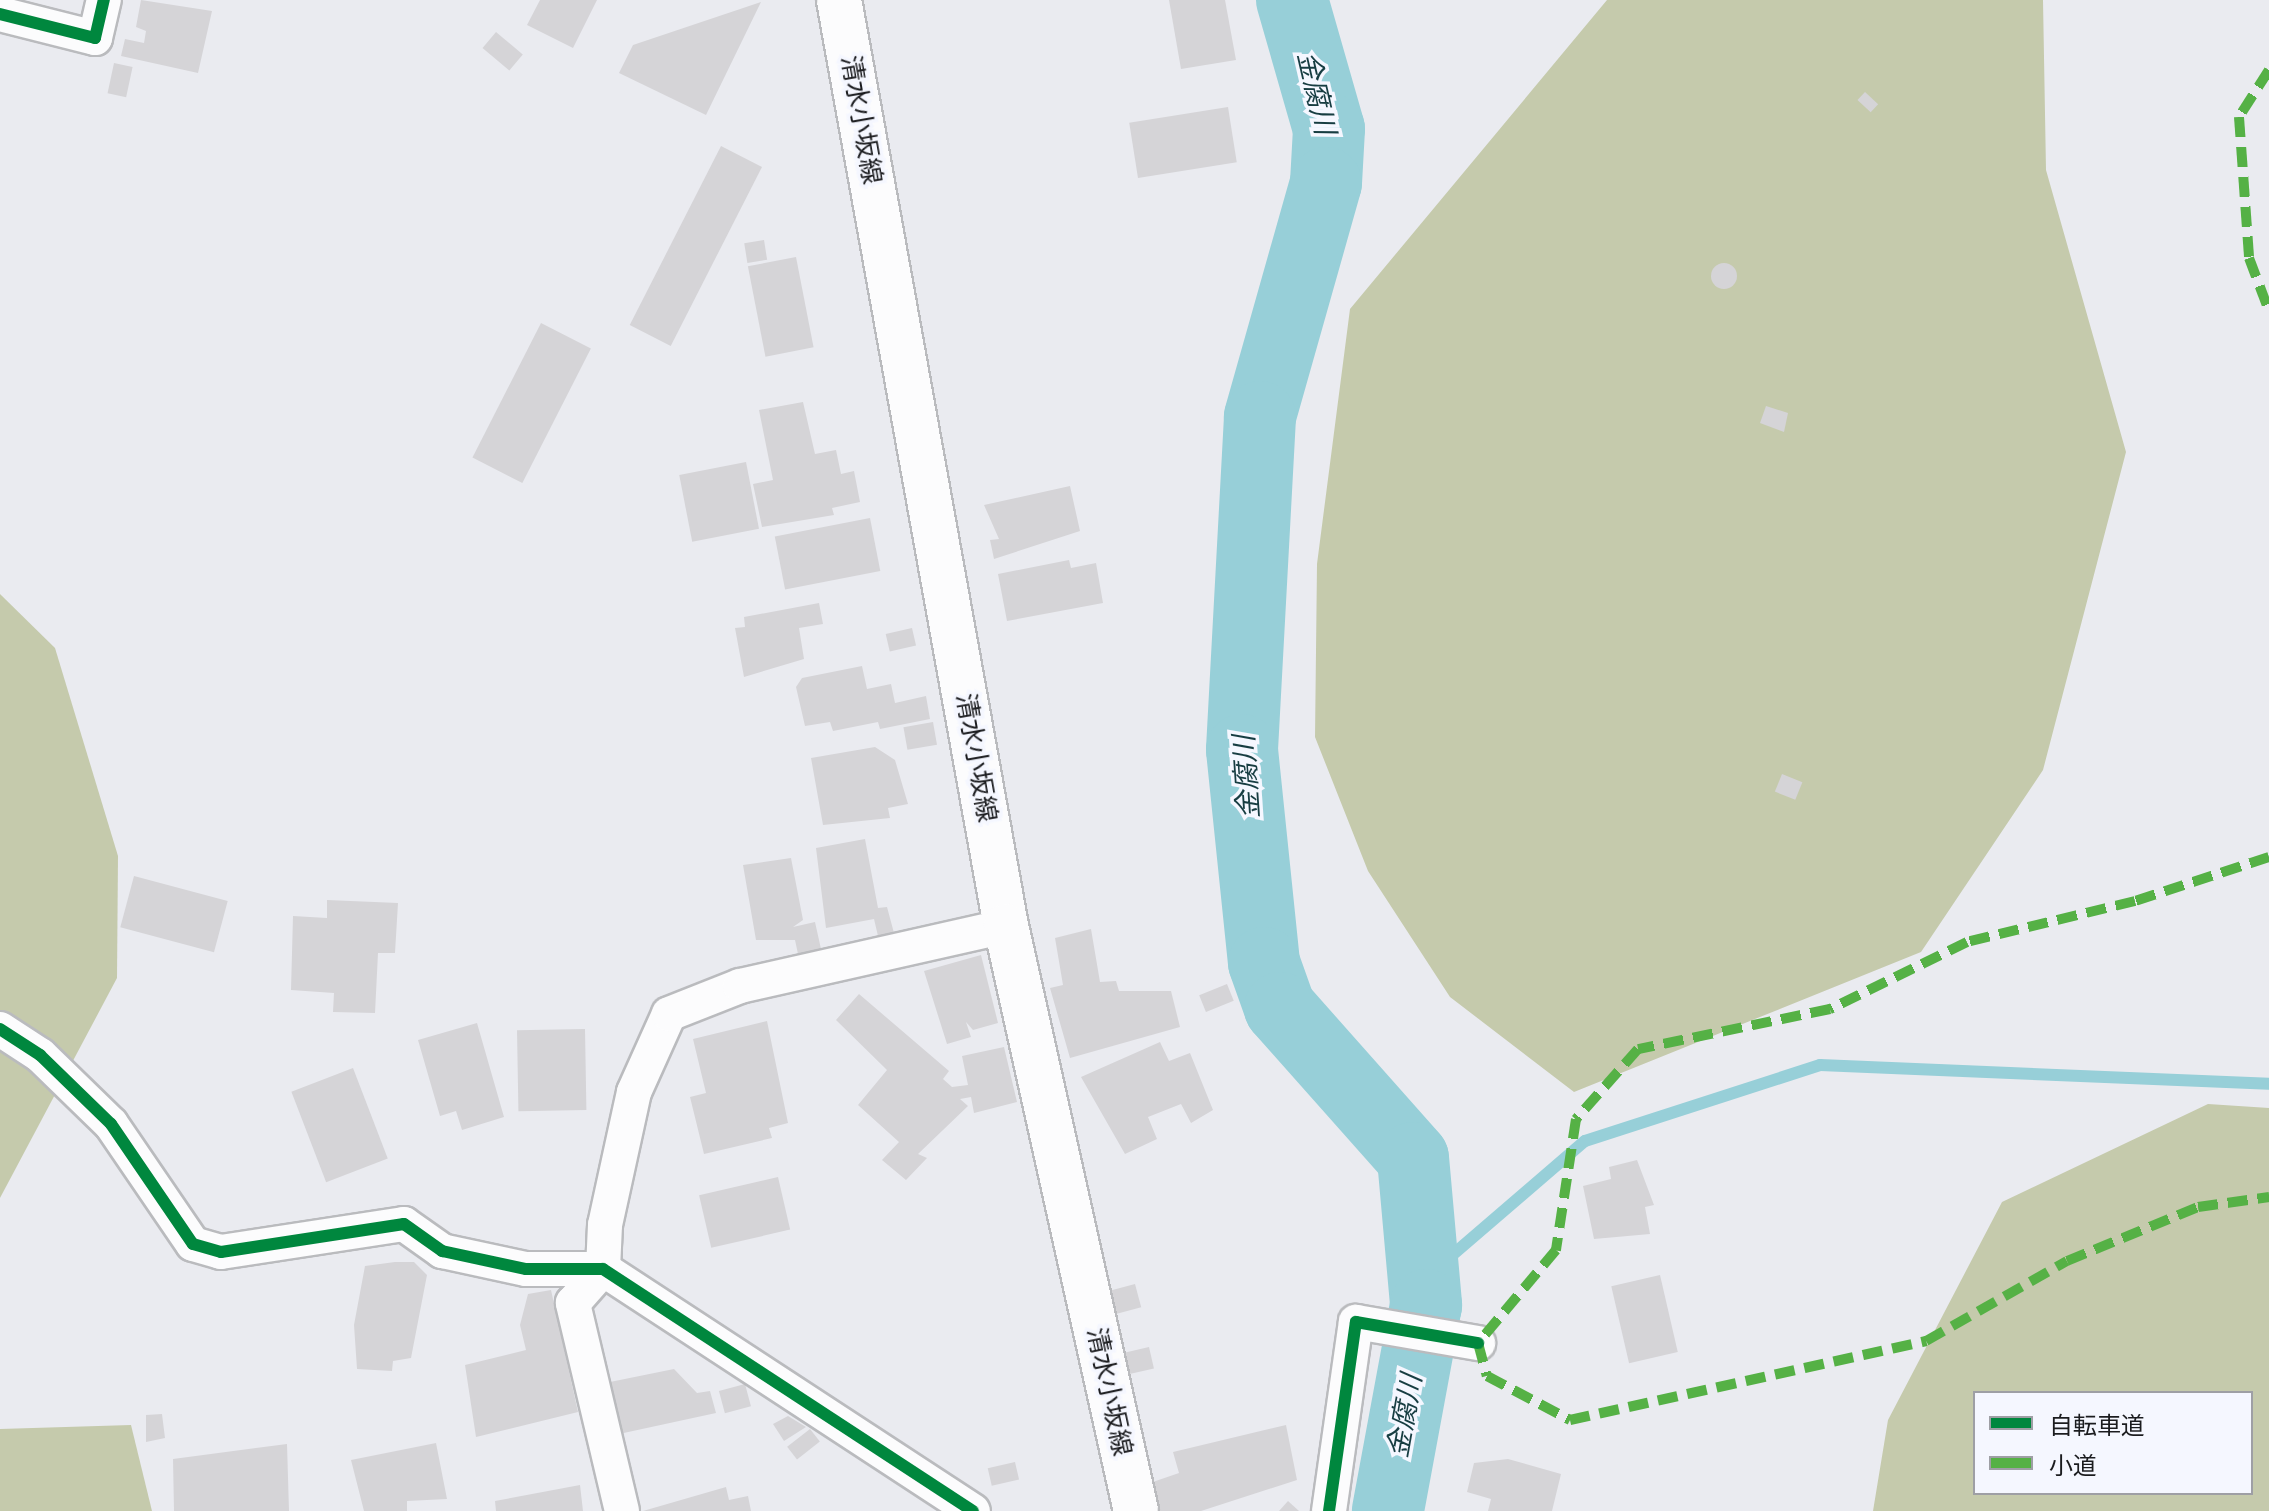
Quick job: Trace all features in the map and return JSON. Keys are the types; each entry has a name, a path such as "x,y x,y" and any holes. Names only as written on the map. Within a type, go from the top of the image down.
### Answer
{"main road":[{"name":"清水小坂線","path":"839,0 1006,926 1136,1511"}],"street":[{"path":"0,14 95,38 104,0"},
{"path":"622,1511 573,1303 603,1269 605,1225 634,1092 669,1014 740,986 1006,926"},
{"path":"0,1029 40,1055 111,1124 193,1244 221,1252 404,1224 442,1251 526,1269 603,1269 973,1511"},
{"path":"1329,1511 1356,1322 1478,1343"}],"green space":[{"path":"1607,0 2043,0 2046,170 2126,452 2043,770 1921,952 1574,1092 1450,997 1368,871 1315,737 1317,564 1350,309"},
{"path":"0,594 55,648 118,856 117,978 0,1198"},
{"path":"2208,1104 2269,1108 2269,1511 1873,1511 1888,1420 2002,1202"},
{"path":"131,1425 152,1511 0,1511 0,1429"}],"building":[{"path":"141,0 212,11 198,73 121,56 125,39 144,43 146,31 136,27"},
{"path":"540,0 597,0 573,48 527,25"},
{"path":"1169,0 1225,0 1236,60 1181,69"},
{"path":"761,2 706,115 619,73 633,45"},
{"path":"496,32 523,54 509,71 483,48"},
{"path":"114,63 133,67 126,97 108,93"},
{"path":"1865,92 1878,104 1871,112 1857,100"},
{"path":"1228,107 1237,162 1138,178 1129,123"},
{"path":"721,146 762,167 671,346 630,325"},
{"path":"764,240 767,260 747,263 744,243"},
{"path":"796,257 814,347 765,357 748,266"},
{"path":"1724,263 1733,267 1737,276 1733,285 1724,289 1715,285 1711,276 1715,267"},
{"path":"541,323 591,348 522,483 472,458"},
{"path":"803,402 815,454 836,450 841,474 854,471 860,502 832,508 834,515 762,527 753,484 773,480 759,410"},
{"path":"1766,406 1788,413 1784,432 1760,423"},
{"path":"746,462 759,529 692,542 679,475"},
{"path":"1070,486 1080,531 994,559 990,540 999,539 984,505"},
{"path":"870,518 880,571 785,590 775,537"},
{"path":"1069,560 1071,568 1096,563 1103,603 1007,621 998,574"},
{"path":"819,603 823,624 799,628 804,659 744,677 735,628 745,627 744,617"},
{"path":"912,628 916,646 890,652 886,634"},
{"path":"862,666 867,689 891,684 895,703 926,696 930,719 880,729 878,722 833,731 830,722 805,726 796,687 802,678"},
{"path":"933,722 937,745 907,750 903,727"},
{"path":"875,747 895,760 908,804 888,808 890,818 823,825 811,758"},
{"path":"1782,774 1802,782 1795,800 1775,792"},
{"path":"865,839 878,908 887,907 894,933 878,936 874,919 826,928 816,848"},
{"path":"791,858 803,920 793,927 815,922 821,949 798,954 795,940 756,940 743,865"},
{"path":"134,876 228,901 214,952 120,927"},
{"path":"327,900 398,903 395,953 378,953 375,1013 333,1012 334,993 291,990 293,916 327,918"},
{"path":"1091,929 1100,982 1116,981 1119,991 1171,991 1180,1027 1070,1058 1050,988 1063,985 1055,938"},
{"path":"981,955 998,1023 973,1030 966,1022 971,1037 947,1044 924,971"},
{"path":"1227,984 1234,1001 1206,1012 1199,995"},
{"path":"859,994 949,1071 943,1079 952,1087 968,1085 962,1056 1004,1047 1017,1102 974,1113 971,1097 960,1099 968,1106 918,1154 927,1158 906,1180 882,1160 899,1142 858,1105 887,1070 836,1020"},
{"path":"767,1021 788,1123 769,1128 772,1138 704,1154 690,1097 706,1093 693,1039"},
{"path":"477,1023 504,1117 462,1130 456,1111 440,1116 418,1040"},
{"path":"585,1029 586,1110 518,1111 517,1030"},
{"path":"1160,1042 1169,1061 1190,1053 1213,1110 1191,1123 1181,1104 1148,1117 1157,1139 1125,1154 1081,1077"},
{"path":"353,1068 388,1159 326,1182 291,1092"},
{"path":"1637,1160 1654,1205 1645,1207 1650,1234 1594,1239 1583,1186 1611,1179 1609,1167"},
{"path":"778,1177 790,1230 711,1248 699,1195"},
{"path":"414,1262 427,1275 411,1358 393,1361 392,1371 357,1369 354,1325 365,1266"},
{"path":"1660,1275 1678,1352 1629,1363 1611,1286"},
{"path":"1135,1284 1141,1307 1110,1315 1104,1292"},
{"path":"551,1290 578,1412 476,1437 465,1365 526,1350 520,1325 528,1294"},
{"path":"1149,1347 1154,1368 1122,1376 1117,1354"},
{"path":"674,1369 697,1393 710,1391 716,1413 619,1434 610,1382"},
{"path":"745,1384 751,1406 725,1413 719,1391"},
{"path":"162,1414 165,1438 146,1442 146,1415"},
{"path":"788,1416 806,1427 784,1441 773,1424"},
{"path":"1286,1425 1297,1480 1201,1511 1154,1511 1147,1484 1179,1473 1173,1452"},
{"path":"810,1429 820,1442 797,1459 787,1447"},
{"path":"436,1443 447,1499 407,1501 407,1511 364,1511 351,1460"},
{"path":"287,1444 289,1511 174,1511 173,1459"},
{"path":"1508,1459 1561,1474 1552,1511 1488,1511 1491,1499 1467,1492 1474,1463"},
{"path":"1015,1462 1019,1480 992,1486 988,1468"},
{"path":"580,1485 583,1511 496,1511 495,1501"},
{"path":"726,1487 729,1500 748,1496 751,1511 643,1511"},
{"path":"1288,1501 1299,1511 1279,1511"}],"waterway":[{"name":"金腐川","path":"1292,0 1329,129 1326,183 1260,417 1242,750 1264,963 1280,1008 1413,1158 1426,1305 1388,1511"},
{"path":"1424,1244 1443,1263 1585,1141 1820,1065 2269,1084"}],"marked path":[{"path":"2269,70 2239,117 2249,258 2269,311"},
{"path":"2269,857 2135,901 1967,942 1830,1009 1638,1049 1576,1119 1556,1250 1478,1343 1487,1376 1570,1420 1926,1341 2067,1261 2198,1207 2269,1197"}],"cycle path":[{"path":"0,14 95,38 104,0"},
{"path":"0,1029 40,1055 111,1124 193,1244 221,1252 404,1224 442,1251 526,1269 603,1269 973,1511"},
{"path":"1329,1511 1356,1322 1478,1343"}]}
